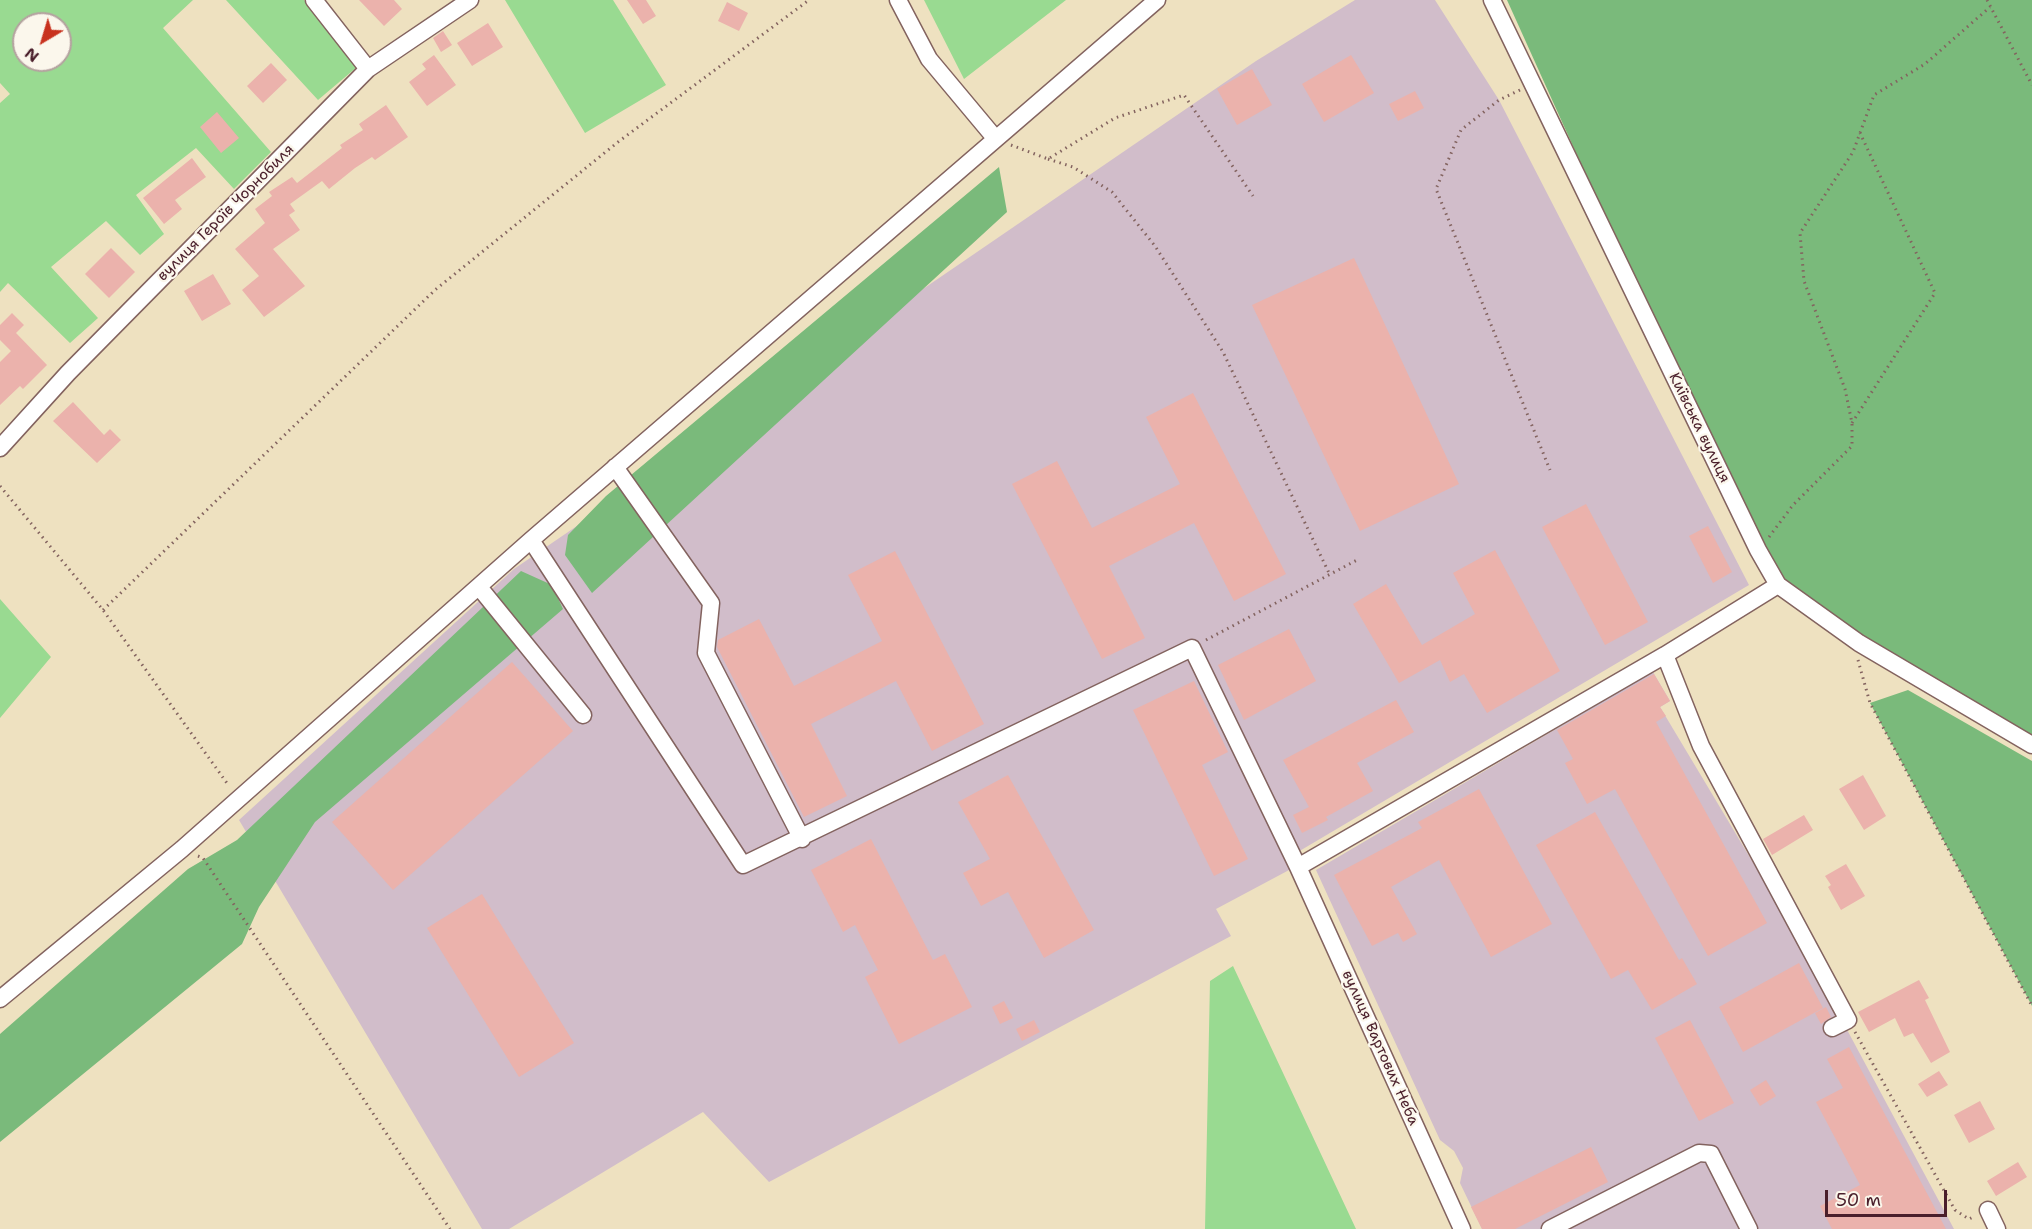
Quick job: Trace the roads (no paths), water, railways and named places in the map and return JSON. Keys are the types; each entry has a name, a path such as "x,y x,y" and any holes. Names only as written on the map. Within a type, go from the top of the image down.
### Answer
{"street":[{"path":"314,0 368,69"},
{"name":"вулиця Героїв Чорнобиля","path":"0,448 68,373 368,69 470,0"},
{"path":"898,0 929,59 995,138"},
{"path":"0,999 239,800 531,540 1157,0"},
{"name":"Київська вулиця","path":"1492,0 1758,550 1778,585 1859,643 2032,745"},
{"path":"531,540 743,866 802,839 706,653 711,603 615,467"},
{"path":"1298,867 1665,655 1778,585"},
{"path":"479,587 583,715"},
{"name":"вулиця Вартових Неба","path":"802,839 1192,648 1298,867 1462,1229"},
{"path":"1665,655 1701,746 1848,1020 1832,1028"},
{"path":"1550,1229 1699,1153 1711,1154 1749,1229"},
{"path":"1988,1210 1997,1229"}]}
